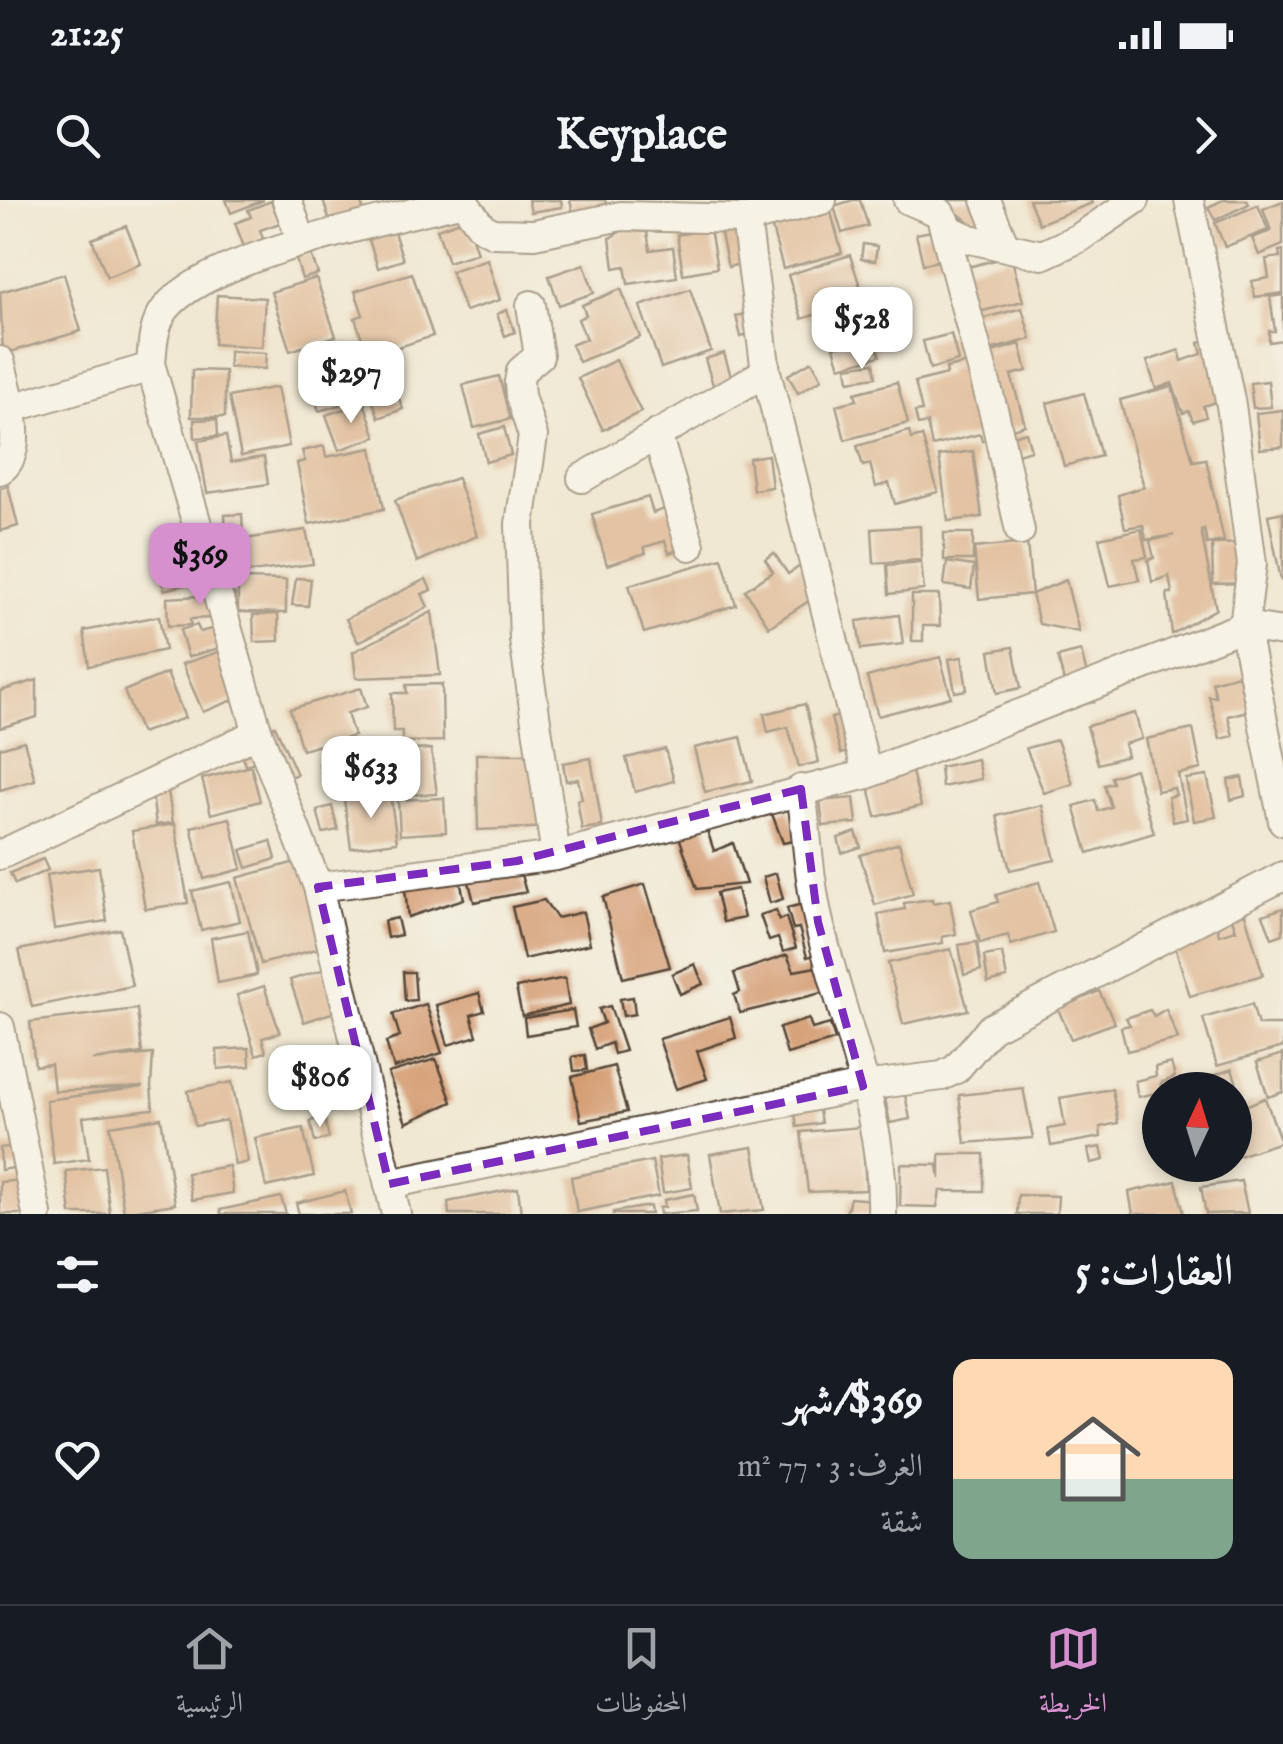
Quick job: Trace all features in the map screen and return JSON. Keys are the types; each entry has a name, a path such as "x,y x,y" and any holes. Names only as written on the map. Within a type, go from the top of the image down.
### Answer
{"street":[{"path":"286,200 302,242"},
{"path":"396,1214 318,887 258,733 151,367 153,337 164,309 199,280 302,242 463,201 482,227 493,233 534,234 620,216 746,219 822,200"},
{"path":"908,200 940,214 950,230 1042,255 1079,238 1135,200"},
{"path":"986,200 1005,246"},
{"path":"1188,200 1232,405 1252,564 1244,626 1283,821"},
{"path":"940,214 995,417 1020,531"},
{"path":"746,219 766,372 866,774"},
{"path":"531,305 539,356 521,372 519,382 533,436 520,524 524,640 556,856"},
{"path":"0,362 12,408 14,448 9,464 0,470"},
{"path":"12,408 151,367"},
{"path":"582,478 766,372"},
{"path":"658,434 690,546"},
{"path":"318,887 556,856 866,774 1244,626 1283,632"},
{"path":"0,855 258,733"},
{"path":"800,789 818,922 863,1086 883,1178 882,1214"},
{"path":"390,1184 863,1086 942,1076 963,1062 991,1028 1283,876"},
{"path":"0,1027 37,1214"}],"highlighted area":[{"path":"801,789 818,922 863,1086 389,1184 318,887 517,861"}],"building":[{"path":"226,200 264,200 231,213"},
{"path":"323,200 360,200 365,215 331,225"},
{"path":"528,200 561,200 562,207 531,212"},
{"path":"570,200 605,200 607,207 573,213"},
{"path":"860,200 868,226 842,233 834,206"},
{"path":"941,200 977,200 987,224 976,228"},
{"path":"1029,200 1091,200 1092,203 1039,224"},
{"path":"1223,200 1247,200 1249,204 1215,220 1208,207"},
{"path":"271,201 280,223 260,230 263,239 244,247 235,223 251,217 248,210"},
{"path":"1283,201 1283,245 1259,255 1252,238 1271,231 1263,209"},
{"path":"829,205 842,253 783,269 770,221"},
{"path":"1258,205 1268,230 1225,247 1215,223"},
{"path":"466,219 477,253 448,262 437,229"},
{"path":"739,225 748,262 728,267 720,230"},
{"path":"126,226 141,264 107,277 92,239"},
{"path":"393,229 403,260 378,268 368,237"},
{"path":"710,229 717,268 683,274 677,235"},
{"path":"623,230 647,232 650,250 673,247 677,277 628,284 625,266 614,268 610,238"},
{"path":"937,230 944,260 923,264 916,234"},
{"path":"863,244 877,246 875,261 861,259"},
{"path":"1283,250 1283,293 1255,297 1252,281 1269,278 1266,259 1280,257 1279,251"},
{"path":"310,251 318,274 302,279 295,256"},
{"path":"850,255 864,299 802,319 788,275"},
{"path":"1011,256 1023,301 971,314 960,269"},
{"path":"487,259 500,300 465,311 451,271"},
{"path":"584,264 594,293 559,305 549,276"},
{"path":"412,273 433,336 368,357 355,318 363,315 355,291"},
{"path":"64,274 81,331 3,354 0,292"},
{"path":"316,278 336,336 290,351 271,292"},
{"path":"621,289 640,337 579,362 571,345 586,339 578,319 586,315 582,305"},
{"path":"690,289 711,351 661,368 640,306"},
{"path":"217,295 265,298 262,347 214,344"},
{"path":"1283,295 1283,340 1269,342 1269,331 1275,331 1270,297"},
{"path":"1022,308 1031,339 982,352 973,321"},
{"path":"507,310 515,332 505,336 497,314"},
{"path":"754,312 759,332 741,337 736,316"},
{"path":"951,334 958,361 930,369 923,341"},
{"path":"874,336 880,356 840,367 834,347"},
{"path":"1211,339 1228,398 1203,406 1206,417 1193,421 1189,411 1183,413 1172,383 1156,389 1147,361 1179,350 1182,361 1202,354 1199,343"},
{"path":"1020,344 1027,371 1011,375 1025,425 1003,432 981,355"},
{"path":"342,349 348,367 331,372 325,355"},
{"path":"229,351 266,353 265,369 229,367"},
{"path":"724,353 733,383 714,388 705,359"},
{"path":"616,360 641,412 603,430 578,378"},
{"path":"812,361 822,379 798,393 788,375"},
{"path":"978,361 996,438 982,441 980,434 932,446 927,423 918,425 915,412 922,411 915,382 947,374 946,368"},
{"path":"874,363 876,377 849,381 847,367"},
{"path":"192,370 225,371 225,417 191,417"},
{"path":"348,374 354,392 337,397 340,405 319,411 311,386"},
{"path":"390,375 403,409 379,418 366,384"},
{"path":"499,376 510,419 474,428 463,385"},
{"path":"1268,381 1271,407 1253,408 1250,383"},
{"path":"897,382 908,423 845,440 836,405 857,400 855,393"},
{"path":"1172,386 1193,461 1206,459 1224,541 1207,544 1204,529 1201,530 1216,609 1172,634 1169,576 1152,582 1148,560 1154,558 1150,541 1174,535 1146,540 1143,525 1125,528 1118,495 1144,487 1120,400"},
{"path":"277,387 289,446 241,456 229,397"},
{"path":"1084,393 1101,456 1064,466 1047,403"},
{"path":"364,402 376,437 339,450 326,415"},
{"path":"1283,410 1283,447 1260,449 1256,413"},
{"path":"217,419 218,436 195,438 194,420"},
{"path":"504,427 511,455 486,462 479,434"},
{"path":"909,431 911,439 922,436 938,492 895,504 889,483 876,487 870,464 863,466 857,446"},
{"path":"1026,432 1031,450 1011,456 1005,438"},
{"path":"226,436 231,462 264,457 268,484 207,493 198,441"},
{"path":"324,446 326,457 372,448 384,509 309,524 297,463 305,461 302,451"},
{"path":"973,451 982,517 948,521 939,456"},
{"path":"768,455 772,487 753,490 749,458"},
{"path":"457,478 477,536 417,562 395,500"},
{"path":"8,486 18,526 0,531 0,488"},
{"path":"648,497 653,513 677,505 690,546 669,553 665,541 644,547 646,553 607,565 592,514"},
{"path":"1283,512 1283,580 1281,580 1268,515"},
{"path":"242,514 243,534 226,534 225,515"},
{"path":"920,526 921,560 874,563 872,529"},
{"path":"1141,529 1147,557 1134,559 1139,580 1110,586 1099,538"},
{"path":"306,530 313,564 243,573 237,540"},
{"path":"944,533 973,533 973,560 944,560"},
{"path":"198,539 208,579 164,590 154,549"},
{"path":"236,542 241,576 228,578 223,544"},
{"path":"1027,543 1032,594 979,599 974,548"},
{"path":"1250,543 1251,583 1213,584 1212,544"},
{"path":"774,553 788,574 805,563 824,591 769,627 745,590 773,572 765,559"},
{"path":"722,558 736,605 644,633 629,585"},
{"path":"921,562 924,590 889,594 887,565"},
{"path":"947,562 974,566 971,589 944,585"},
{"path":"296,578 311,579 308,606 292,605"},
{"path":"238,579 286,580 286,613 238,612"},
{"path":"426,579 431,590 422,594 428,607 358,642 346,619"},
{"path":"1066,580 1079,632 1039,624 1032,594"},
{"path":"235,594 236,617 190,619 191,625 168,626 167,598"},
{"path":"912,595 939,595 940,626 923,626 923,641 912,641"},
{"path":"432,612 440,675 356,678 353,652"},
{"path":"278,614 279,641 254,642 253,615"},
{"path":"899,615 903,644 861,649 857,621"},
{"path":"159,616 165,650 89,666 84,631"},
{"path":"234,623 240,642 188,657 180,630 197,625 200,632"},
{"path":"1013,647 1021,688 997,693 990,651"},
{"path":"224,650 241,697 203,712 182,664"},
{"path":"1081,651 1094,702 1070,707 1058,657"},
{"path":"940,657 951,697 878,716 867,677"},
{"path":"962,657 967,690 955,692 949,659"},
{"path":"167,673 185,718 141,733 124,691"},
{"path":"1246,673 1255,709 1228,716 1233,736 1220,739 1209,696 1216,697 1212,682"},
{"path":"37,680 37,717 0,728 0,691"},
{"path":"442,684 443,741 402,742 402,731 393,731 392,693 407,693 406,685"},
{"path":"361,688 367,707 347,713 354,736 302,750 290,709"},
{"path":"805,704 819,762 799,767 788,727 768,732 764,714"},
{"path":"849,713 858,749 841,754 831,718"},
{"path":"1135,713 1142,739 1124,744 1127,756 1098,764 1087,726"},
{"path":"275,726 297,774 274,784 262,759 246,765 237,743"},
{"path":"1193,729 1201,769 1178,774 1187,819 1173,822 1168,797 1176,795 1174,788 1157,791 1146,739"},
{"path":"741,737 752,781 705,792 694,748"},
{"path":"1057,740 1073,784 1044,793 1026,748"},
{"path":"24,741 35,780 0,790 0,748"},
{"path":"431,749 437,794 398,795 390,751"},
{"path":"665,749 674,781 635,792 626,758"},
{"path":"476,754 547,754 555,827 478,830"},
{"path":"591,758 602,826 582,829 578,779 566,781 563,763"},
{"path":"977,759 981,779 942,787 940,767"},
{"path":"336,761 344,765 346,778 322,783 319,763"},
{"path":"251,766 260,801 211,814 202,779"},
{"path":"1135,769 1154,833 1088,853 1074,806 1095,800 1098,811 1111,807 1104,785 1113,783 1111,777"},
{"path":"912,772 921,806 876,817 868,782"},
{"path":"1207,776 1216,817 1194,821 1186,779"},
{"path":"1242,777 1245,796 1231,800 1228,780"},
{"path":"168,791 173,823 156,825 152,793"},
{"path":"390,793 397,842 351,848 344,799"},
{"path":"444,798 446,832 400,835 398,800"},
{"path":"854,798 857,823 823,826 820,801"},
{"path":"1042,805 1055,860 1010,870 997,816"},
{"path":"332,806 338,830 323,833 317,810"},
{"path":"789,809 799,840 783,843 772,814"},
{"path":"230,818 242,869 204,879 191,827"},
{"path":"704,821 714,851 733,843 746,884 697,889 676,828"},
{"path":"175,824 188,903 145,909 132,831"},
{"path":"856,832 861,847 842,853 838,838"},
{"path":"271,841 276,859 247,868 241,850"},
{"path":"899,843 913,894 875,905 860,855"},
{"path":"43,859 48,870 15,884 10,873"},
{"path":"303,860 327,946 261,964 237,878"},
{"path":"517,861 526,892 474,902 464,862"},
{"path":"457,865 464,899 408,917 403,871"},
{"path":"99,867 107,921 54,929 46,875"},
{"path":"776,873 783,899 770,903 763,877"},
{"path":"231,882 240,921 201,930 192,891"},
{"path":"1039,882 1054,932 1011,945 1008,935 980,943 971,910 998,902 996,895"},
{"path":"645,884 670,967 623,978 603,897"},
{"path":"737,889 744,918 723,922 716,893"},
{"path":"932,899 933,903 950,900 956,934 942,937 943,943 885,953 878,914 905,909 904,903"},
{"path":"544,900 557,918 583,912 590,944 524,959 512,907"},
{"path":"807,903 836,950 807,957 799,928 793,929 787,908"},
{"path":"1283,908 1283,934 1272,938 1263,915"},
{"path":"776,910 779,920 786,917 796,948 783,952 778,938 769,941 760,915"},
{"path":"1245,914 1263,975 1190,996 1172,937 1216,924 1219,935 1236,930 1232,918"},
{"path":"397,918 401,935 387,938 384,921"},
{"path":"120,929 132,986 32,1007 19,950"},
{"path":"248,931 257,975 218,983 211,938"},
{"path":"977,942 981,970 964,975 959,945"},
{"path":"951,949 968,1010 903,1024 888,963"},
{"path":"1002,953 1007,978 988,983 984,956"},
{"path":"787,955 794,971 827,965 834,990 740,1013 734,995 740,992 734,973"},
{"path":"695,964 703,984 680,994 672,974"},
{"path":"334,966 347,1008 304,1022 290,980"},
{"path":"403,972 414,972 416,1000 405,1001"},
{"path":"565,978 569,1005 522,1016 516,988"},
{"path":"264,986 280,1033 262,1038 266,1052 256,1055 237,995"},
{"path":"1099,991 1115,1023 1071,1039 1058,1009"},
{"path":"479,993 484,1011 471,1015 477,1036 448,1045 436,1005"},
{"path":"633,997 635,1014 623,1016 620,999"},
{"path":"426,1004 442,1053 394,1068 386,1042 400,1037 393,1014"},
{"path":"1252,1004 1258,1025 1283,1025 1283,1047 1217,1066 1203,1018"},
{"path":"610,1006 625,1051 614,1054 611,1043 595,1049 588,1029 604,1023 599,1009"},
{"path":"137,1009 142,1053 92,1060 153,1054 153,1109 83,1117 89,1159 54,1164 46,1100 143,1087 54,1091 51,1064 35,1066 30,1022"},
{"path":"1166,1009 1178,1039 1127,1051 1121,1027 1130,1025 1126,1018 1150,1010 1154,1016"},
{"path":"573,1010 576,1027 526,1035 524,1018"},
{"path":"730,1017 736,1038 697,1051 707,1079 676,1089 659,1039"},
{"path":"809,1019 812,1029 830,1024 835,1040 787,1054 779,1028"},
{"path":"249,1048 250,1066 218,1069 217,1050"},
{"path":"1283,1054 1283,1092 1268,1097 1257,1062"},
{"path":"585,1055 587,1070 574,1071 572,1057"},
{"path":"436,1059 452,1102 406,1123 388,1073"},
{"path":"1171,1063 1174,1072 1156,1072 1155,1067"},
{"path":"614,1066 627,1112 581,1121 572,1077"},
{"path":"1142,1079 1142,1096 1138,1097 1135,1081"},
{"path":"232,1082 248,1162 235,1165 226,1120 195,1126 188,1091"},
{"path":"1023,1088 1033,1138 965,1143 959,1095"},
{"path":"1112,1089 1118,1123 1100,1127 1101,1137 1051,1146 1048,1129 1065,1126 1060,1098"},
{"path":"904,1090 910,1119 890,1123 884,1094"},
{"path":"1265,1098 1281,1142 1252,1151 1252,1103"},
{"path":"818,1104 821,1123 797,1127 794,1108"},
{"path":"324,1117 329,1138 315,1142 310,1121"},
{"path":"161,1118 175,1204 124,1212 110,1126"},
{"path":"862,1127 866,1190 808,1192 801,1132"},
{"path":"303,1128 314,1176 266,1187 255,1138"},
{"path":"23,1145 26,1166 1,1170 0,1148"},
{"path":"753,1147 764,1210 720,1214 710,1154"},
{"path":"1101,1147 1104,1160 1091,1163 1088,1149"},
{"path":"940,1154 984,1154 984,1191 940,1191 937,1207 900,1206 901,1164 938,1165 940,1179"},
{"path":"687,1155 692,1188 663,1193 658,1159"},
{"path":"652,1161 659,1196 577,1212 571,1177"},
{"path":"229,1166 233,1193 192,1200 187,1173"},
{"path":"104,1167 110,1214 71,1214 66,1171"},
{"path":"25,1180 27,1214 0,1214 0,1182"},
{"path":"1176,1182 1184,1214 1133,1214 1129,1192"},
{"path":"1241,1182 1248,1213 1206,1214 1201,1187"},
{"path":"518,1188 521,1214 449,1214 448,1202"},
{"path":"345,1191 351,1214 299,1214 296,1203"},
{"path":"694,1194 697,1211 660,1214 664,1200"},
{"path":"1018,1195 1058,1196 1057,1214 1017,1214"},
{"path":"281,1197 286,1214 221,1214 220,1210"},
{"path":"850,1198 874,1200 871,1214 846,1214"},
{"path":"650,1206 651,1214 613,1214 613,1212"}]}
